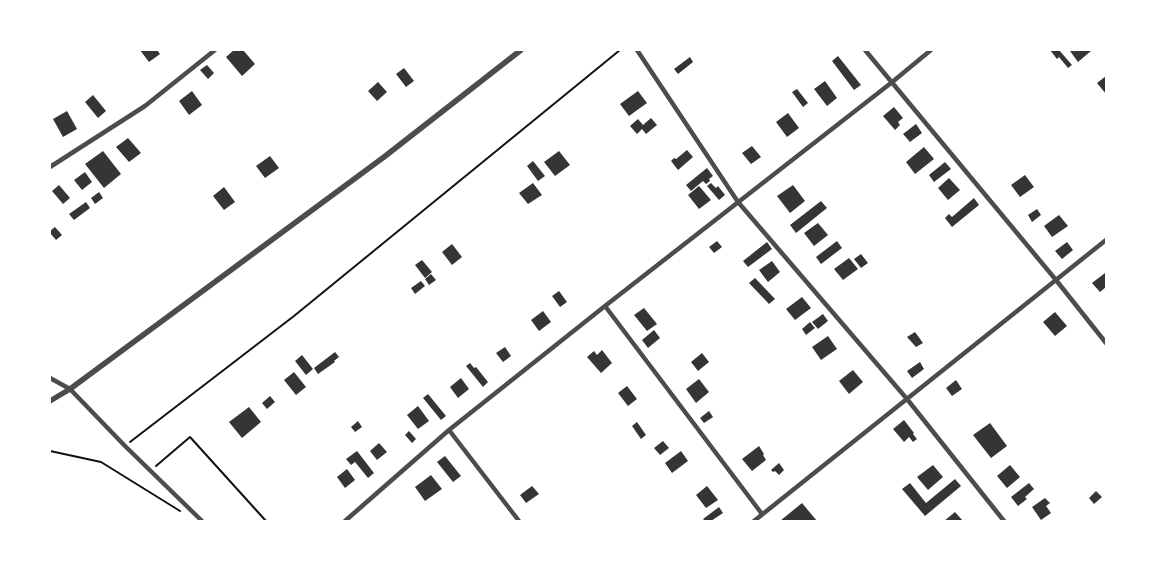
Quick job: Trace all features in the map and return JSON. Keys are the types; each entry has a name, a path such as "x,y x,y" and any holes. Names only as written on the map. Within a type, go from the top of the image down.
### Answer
{"street":[{"path":"50,167 145,106 214,50"},
{"path":"50,401 70,389 384,157 521,50"},
{"path":"865,50 1106,343"},
{"path":"345,521 449,430 931,50"},
{"path":"637,51 738,202 907,399 1004,521"},
{"path":"754,521 1106,240"},
{"path":"604,306 762,514"},
{"path":"50,378 70,389 202,521"},
{"path":"449,430 519,521"}],"path":[{"path":"125,446 294,316 620,50"},
{"path":"150,471 190,437 266,521"},
{"path":"50,451 100,462 182,512"}],"building":[{"path":"140,50 157,50 160,54 149,62"},
{"path":"234,50 243,50 255,64 242,76 226,57"},
{"path":"1050,50 1059,50 1072,65 1068,68"},
{"path":"1071,50 1090,50 1091,51 1078,62"},
{"path":"838,56 861,85 854,90 832,61"},
{"path":"690,57 693,62 678,74 674,69"},
{"path":"207,65 214,73 208,79 200,70"},
{"path":"404,68 414,81 406,87 396,74"},
{"path":"1106,76 1106,94 1097,83"},
{"path":"825,81 837,98 827,106 814,89"},
{"path":"378,82 387,92 377,101 368,91"},
{"path":"797,89 808,103 803,107 792,92"},
{"path":"192,91 202,105 189,115 179,101"},
{"path":"638,91 647,103 629,116 620,104"},
{"path":"93,95 106,111 98,118 85,102"},
{"path":"894,107 903,118 898,122 900,125 895,130 883,116"},
{"path":"67,111 77,129 63,137 53,119"},
{"path":"788,113 799,128 787,137 776,122"},
{"path":"651,118 657,125 646,134 642,129 637,134 630,126 638,119 643,125"},
{"path":"916,124 922,133 910,142 903,134"},
{"path":"128,138 141,153 129,162 116,147"},
{"path":"752,146 761,157 751,164 742,153"},
{"path":"924,147 934,159 915,174 906,162"},
{"path":"687,150 693,157 678,170 671,161"},
{"path":"103,151 121,174 104,188 85,164"},
{"path":"559,151 570,165 555,176 544,162"},
{"path":"270,156 279,168 265,178 256,166"},
{"path":"533,161 545,176 538,181 527,166"},
{"path":"945,162 951,169 934,182 929,175"},
{"path":"707,168 713,176 709,179 710,181 706,184 703,181 691,191 686,185"},
{"path":"85,172 92,182 82,190 74,180"},
{"path":"1025,175 1034,187 1020,197 1011,185"},
{"path":"949,178 960,190 948,200 938,188"},
{"path":"533,183 542,195 528,204 519,193"},
{"path":"711,183 716,188 718,186 725,195 719,200 707,186"},
{"path":"59,185 70,198 63,204 52,191"},
{"path":"793,185 805,201 790,213 777,196"},
{"path":"699,186 711,200 699,209 688,195"},
{"path":"224,187 235,202 224,210 213,196"},
{"path":"99,192 103,198 95,204 91,198"},
{"path":"974,198 979,205 952,227 945,218 949,214 952,217"},
{"path":"821,201 827,208 796,233 790,225"},
{"path":"86,202 90,208 74,220 69,214"},
{"path":"1037,209 1041,215 1032,222 1028,215"},
{"path":"1059,215 1068,226 1052,237 1044,226"},
{"path":"818,223 828,235 814,246 804,233"},
{"path":"55,227 62,235 56,240 50,233"},
{"path":"717,241 722,247 714,253 709,247"},
{"path":"837,241 842,248 821,264 816,257"},
{"path":"767,242 772,249 748,267 743,261"},
{"path":"1067,242 1073,250 1062,259 1055,251"},
{"path":"452,244 462,257 452,265 442,252"},
{"path":"861,254 868,263 861,268 854,259"},
{"path":"849,258 858,269 843,280 834,269"},
{"path":"422,260 432,272 425,278 415,265"},
{"path":"772,261 780,272 768,282 759,270"},
{"path":"1105,273 1106,287 1100,292 1092,283"},
{"path":"431,274 436,280 429,285 425,279"},
{"path":"755,278 775,299 769,304 749,283"},
{"path":"421,281 425,286 415,294 411,288"},
{"path":"559,291 567,302 560,307 552,296"},
{"path":"802,297 811,308 795,320 786,309"},
{"path":"644,308 657,324 647,331 634,315"},
{"path":"543,311 551,322 539,331 531,320"},
{"path":"1055,312 1067,326 1055,336 1043,322"},
{"path":"823,314 828,321 818,329 812,322"},
{"path":"810,322 815,328 806,335 802,329"},
{"path":"654,330 660,338 648,348 642,340"},
{"path":"915,332 923,343 916,347 907,337"},
{"path":"828,336 837,349 821,360 812,347"},
{"path":"505,347 511,356 503,362 496,353"},
{"path":"602,350 612,363 601,373 587,357 594,351 597,355"},
{"path":"335,352 339,357 318,374 314,368"},
{"path":"702,353 709,362 698,371 691,362"},
{"path":"302,355 313,369 306,375 295,361"},
{"path":"920,362 924,369 912,378 907,371"},
{"path":"470,363 474,368 476,367 488,382 483,387 466,366"},
{"path":"853,370 863,382 849,394 839,381"},
{"path":"294,372 306,387 296,395 284,380"},
{"path":"461,378 469,389 458,398 450,387"},
{"path":"699,379 709,392 696,403 686,389"},
{"path":"956,380 962,389 952,396 946,388"},
{"path":"627,386 637,399 628,406 618,393"},
{"path":"428,394 446,416 441,420 423,398"},
{"path":"270,396 275,402 267,409 262,403"},
{"path":"418,406 429,421 418,429 407,415"},
{"path":"249,407 261,422 242,438 229,422"},
{"path":"709,411 713,417 704,423 700,418"},
{"path":"904,420 917,439 913,442 909,437 904,442 893,429"},
{"path":"358,421 362,427 355,432 351,427"},
{"path":"637,422 646,435 641,439 632,426"},
{"path":"990,423 1007,446 991,458 973,435"},
{"path":"409,431 416,439 412,443 405,435"},
{"path":"663,441 669,448 660,455 654,448"},
{"path":"379,443 387,452 377,460 370,451"},
{"path":"759,446 766,460 752,471 742,459"},
{"path":"357,451 374,473 368,478 355,462 351,465 346,459"},
{"path":"681,451 688,461 672,473 665,463"},
{"path":"445,456 461,476 453,482 437,462"},
{"path":"779,463 784,470 779,475 771,470"},
{"path":"933,465 943,477 928,490 917,477"},
{"path":"1010,465 1020,477 1007,488 997,476"},
{"path":"347,469 355,480 345,488 337,477"},
{"path":"431,475 442,489 425,501 415,487"},
{"path":"955,479 961,486 925,516 902,489 910,483 926,503"},
{"path":"1029,483 1034,489 1025,497 1027,499 1018,506 1011,497"},
{"path":"532,486 539,494 526,503 520,495"},
{"path":"707,486 718,500 706,508 696,495"},
{"path":"1096,491 1102,497 1094,504 1089,498"},
{"path":"1045,498 1050,503 1046,506 1051,513 1041,520 1032,507"},
{"path":"802,503 817,521 780,521"},
{"path":"719,507 723,513 711,521 703,519"},
{"path":"955,512 963,521 944,521"}]}
